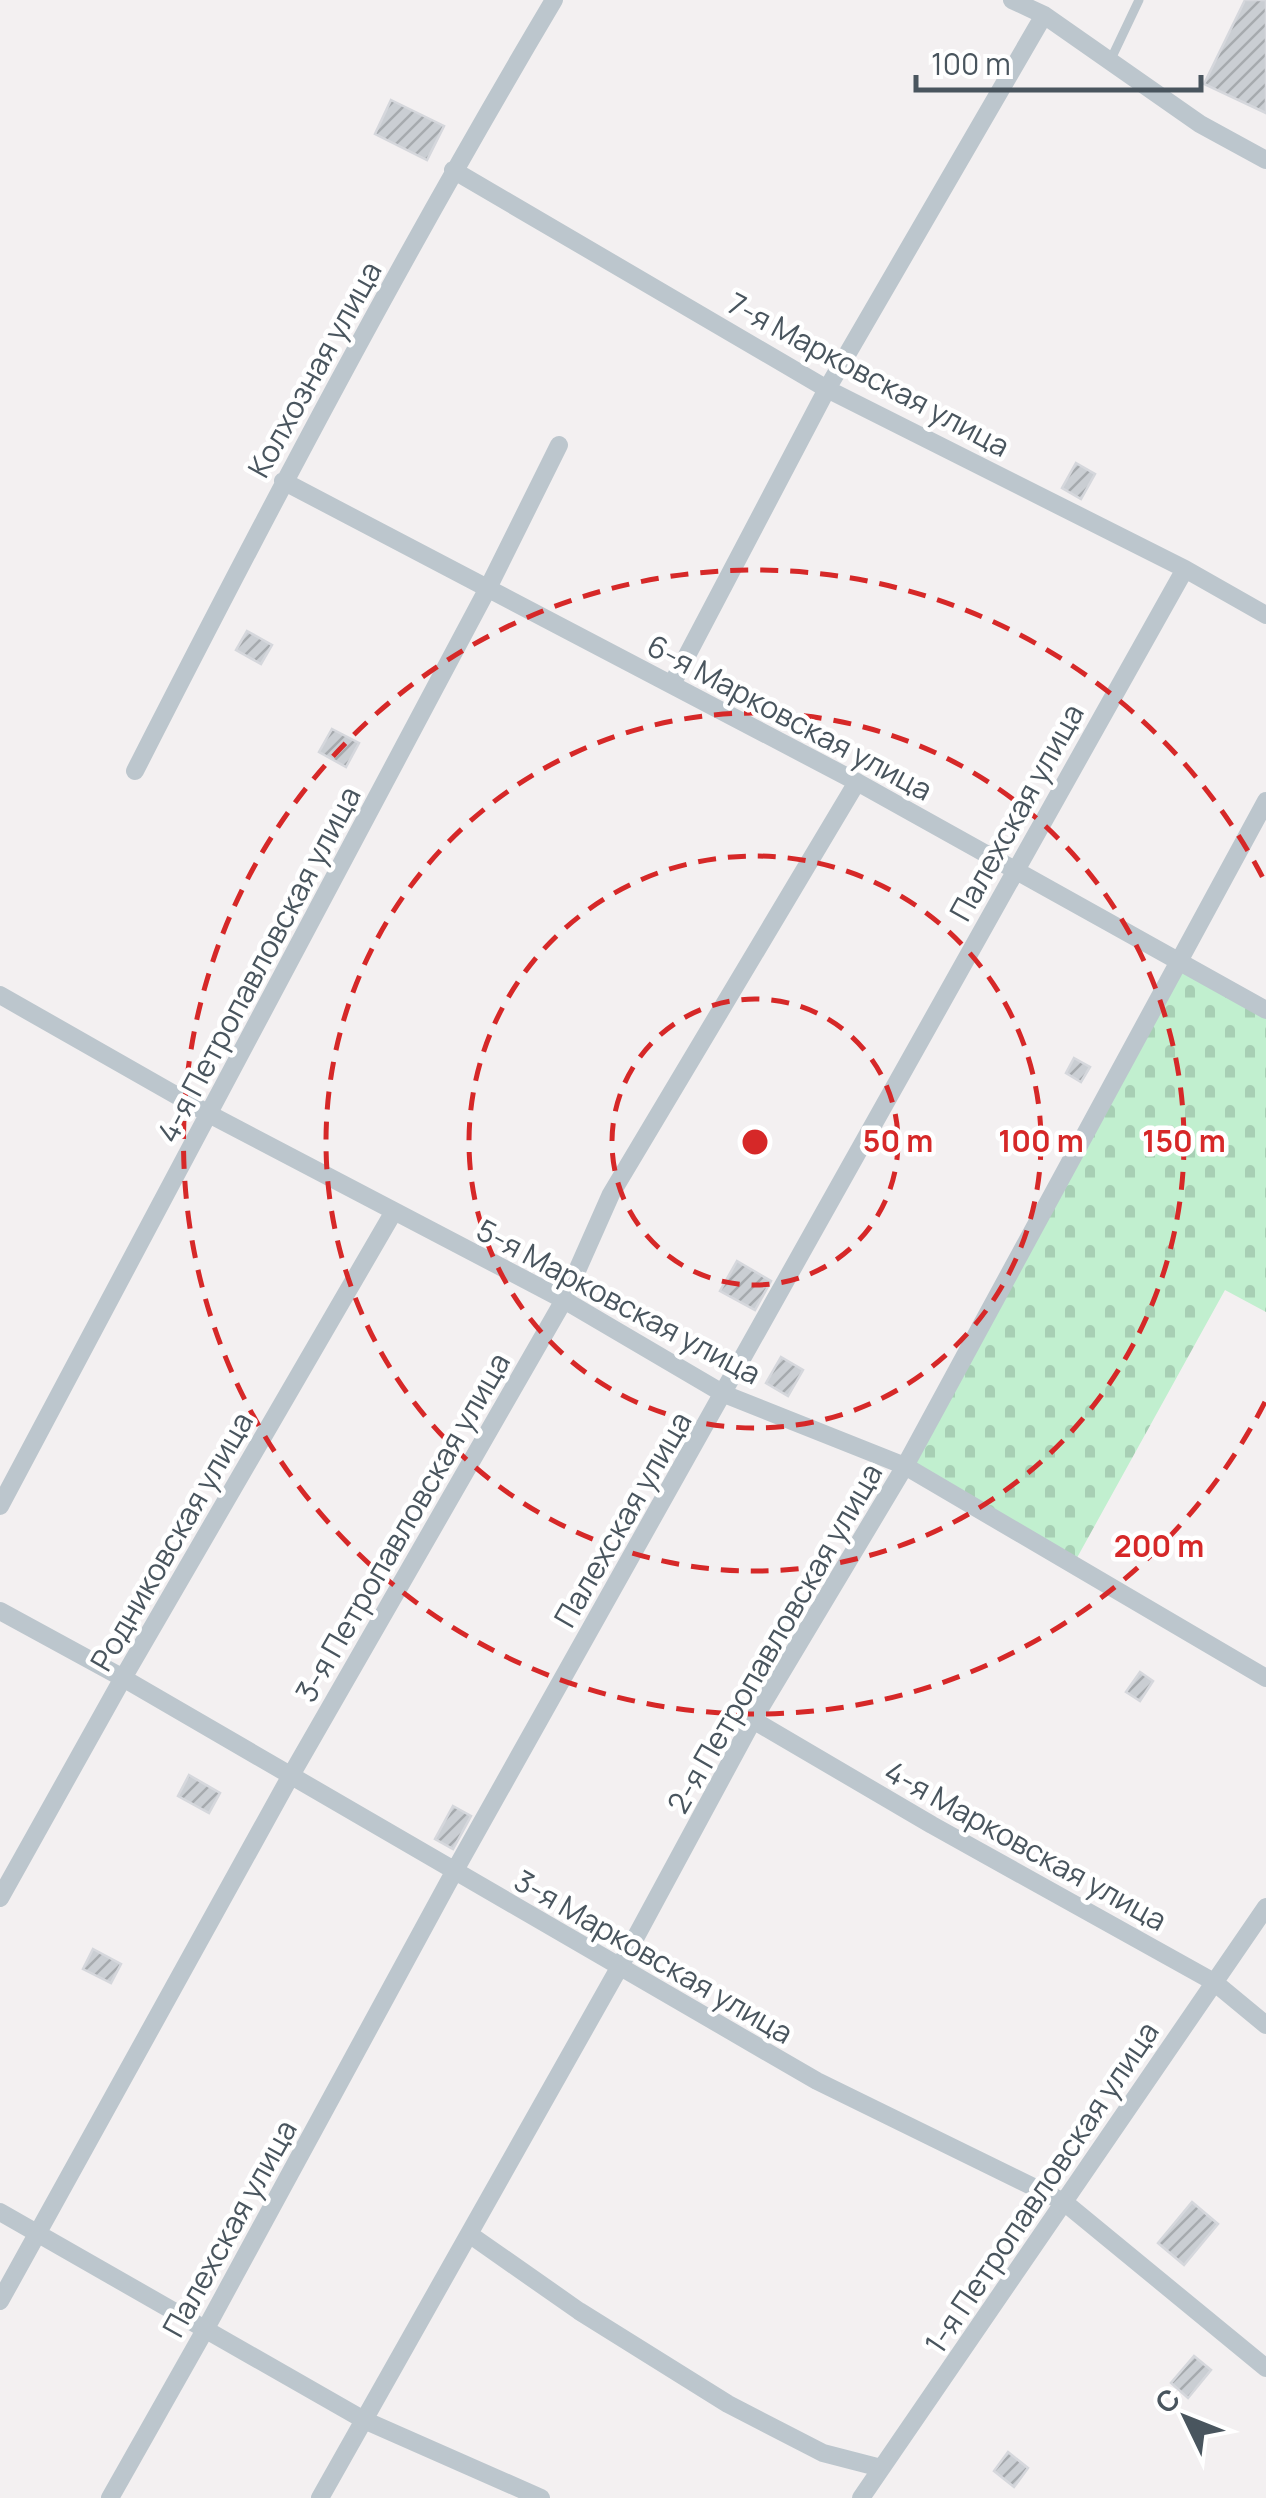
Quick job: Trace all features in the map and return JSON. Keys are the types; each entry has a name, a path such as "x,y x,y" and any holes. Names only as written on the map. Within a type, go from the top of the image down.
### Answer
{"street":[{"name":"Колхозная улица","path":"135,771 283,481 453,170 554,0"},
{"path":"1012,0 1044,15 1111,59 1200,124 1266,160"},
{"path":"672,684 827,389 1044,15"},
{"name":"7-я Марковская улица","path":"453,170 827,389 1185,568 1266,614"},
{"name":"4-я Петропавловская улица","path":"0,1506 488,588 560,444"},
{"name":"6-я Марковская улица","path":"283,481 856,782 1266,1010"},
{"name":"Палехская улица","path":"110,2498 454,1872 1185,568"},
{"name":"3-я Петропавловская улица","path":"0,2302 290,1777 564,1300 612,1194 856,782"},
{"name":"2-я Петропавловская улица","path":"320,2498 619,1968 753,1720 905,1466 1266,801"},
{"name":"5-я Марковская улица","path":"0,994 209,1114 564,1300 724,1394 905,1466 1266,1678"},
{"name":"Родниковская улица","path":"0,1898 393,1213"},
{"name":"3-я Марковская улица","path":"0,1611 123,1678 817,2082 1064,2202 1266,2368"},
{"name":"4-я Марковская улица","path":"753,1720 1214,1982 1266,2026"},
{"name":"1-я Петропавловская улица","path":"861,2498 1266,1907"},
{"path":"0,2212 364,2420 541,2498"},
{"path":"469,2234 579,2310 728,2404 822,2453 882,2468"}],"lane":[{"path":"1111,59 1139,0"}],"green space":[{"path":"1179,962 1266,1010 1266,1312 1225,1290 1073,1565 905,1466"}],"building":[{"path":"1245,0 1266,0 1266,113 1204,84"},
{"path":"391,100 444,126 427,160 375,134"},
{"path":"1076,463 1095,474 1081,499 1062,488"},
{"path":"247,631 272,645 261,664 236,650"},
{"path":"332,729 359,743 346,767 319,752"},
{"path":"1074,1058 1090,1067 1081,1082 1066,1073"},
{"path":"737,1261 771,1281 755,1310 720,1291"},
{"path":"781,1357 803,1370 788,1396 766,1383"},
{"path":"1140,1672 1153,1681 1140,1701 1126,1692"},
{"path":"189,1775 220,1793 209,1813 178,1796"},
{"path":"453,1806 471,1816 453,1849 435,1839"},
{"path":"93,1949 121,1964 111,1983 83,1969"},
{"path":"1192,2202 1218,2224 1184,2265 1158,2243"},
{"path":"1194,2356 1211,2370 1188,2398 1171,2383"},
{"path":"1008,2452 1028,2468 1014,2487 994,2471"}]}
